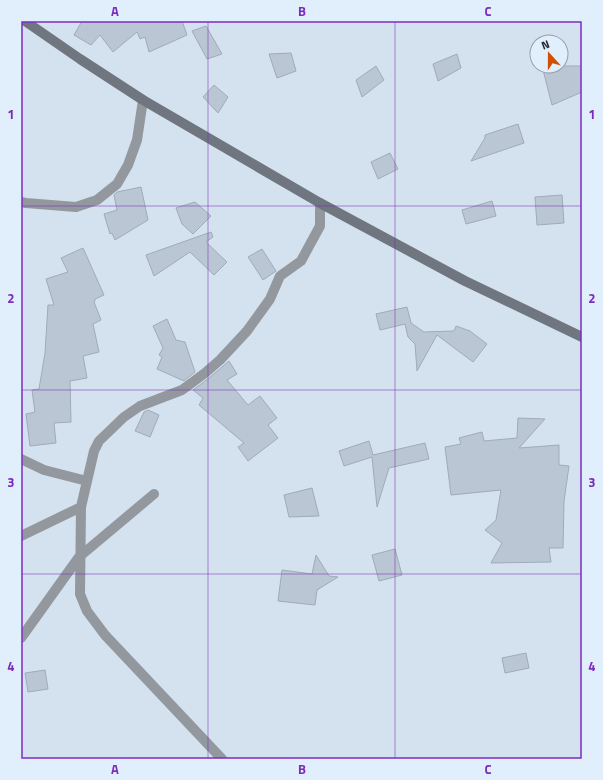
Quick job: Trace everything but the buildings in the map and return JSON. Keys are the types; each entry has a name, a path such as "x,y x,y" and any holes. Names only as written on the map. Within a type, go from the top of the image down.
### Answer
{"main road":[{"path":"26,21 80,59 143,100 320,204 465,281 582,337"}],"street":[{"path":"21,202 76,207 97,200 117,184 128,165 138,140 143,100"},
{"path":"222,759 105,635 87,611 80,594 79,557 81,507 96,446 99,441 124,417 140,406 182,390 220,360 246,331 270,299 280,276 301,261 320,226 320,204"},
{"path":"21,458 44,470 87,481"},
{"path":"21,638 79,557 154,494"},
{"path":"21,536 81,507"}]}
